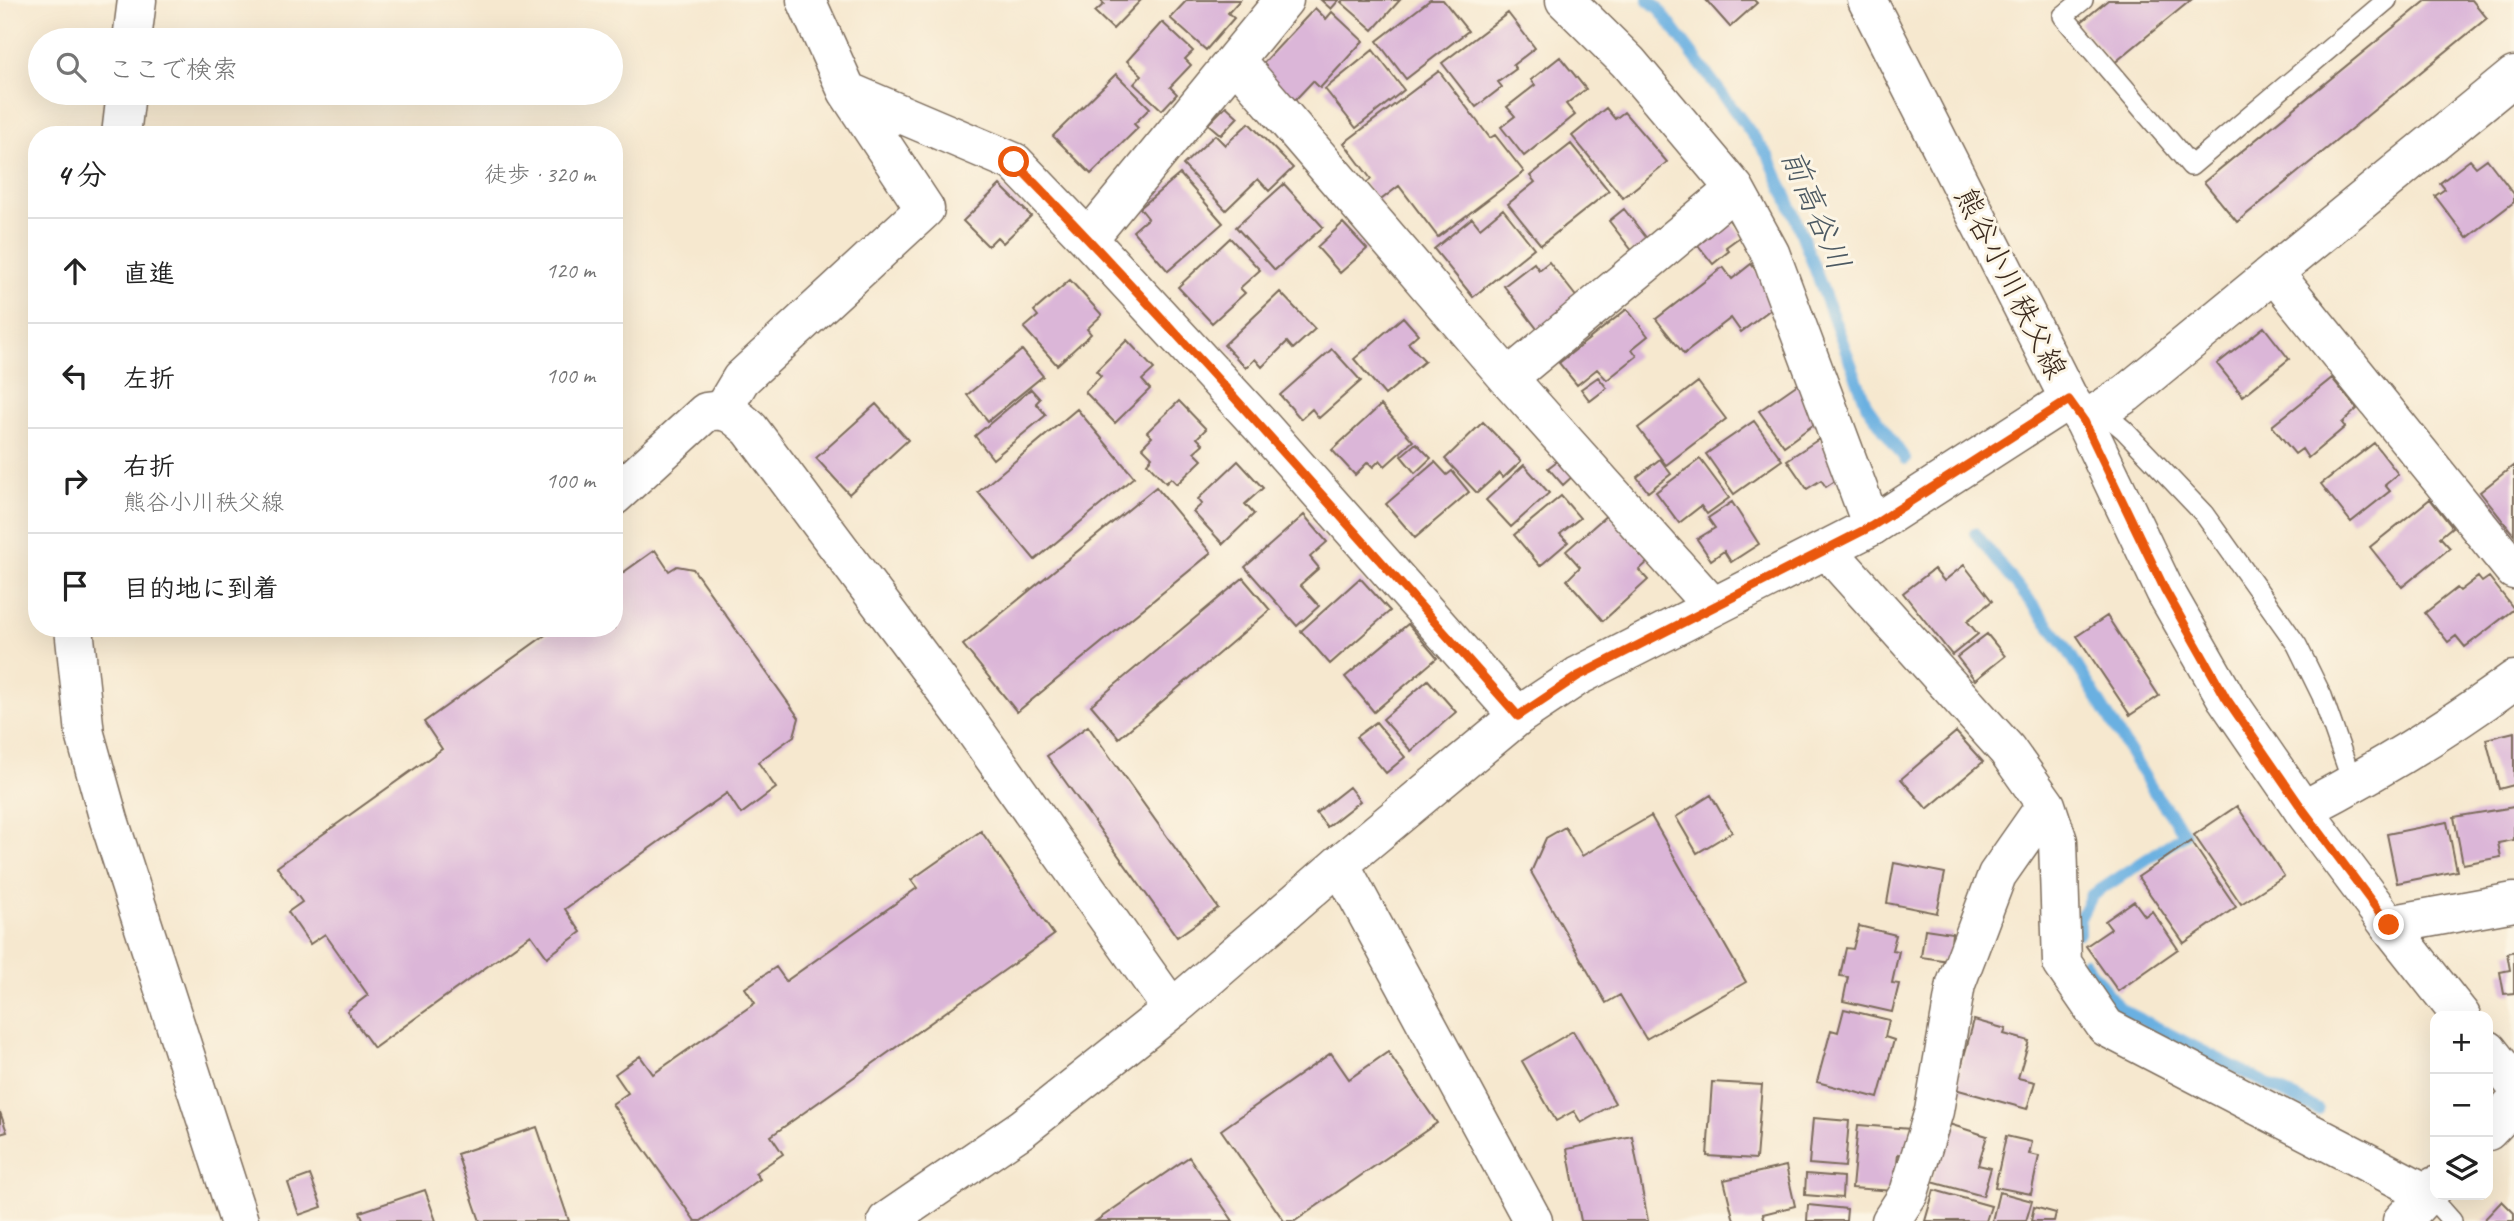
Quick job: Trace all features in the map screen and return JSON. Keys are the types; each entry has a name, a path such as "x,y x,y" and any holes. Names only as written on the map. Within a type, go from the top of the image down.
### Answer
{"street":[{"path":"134,28 137,0"},
{"path":"723,409 741,379 925,209 847,91 806,0"},
{"path":"1088,239 1284,0"},
{"path":"1564,0 1629,62 1735,189 1770,253 1872,526"},
{"name":"熊谷小川秩父線","path":"1867,0 2084,410 2165,590 2219,686 2303,810 2457,1011"},
{"path":"1235,60 1508,378 1712,606"},
{"path":"887,1221 1023,1128 1172,1009 1518,716 1578,676 1827,550 2084,410 2127,393 2514,76"},
{"path":"847,91 1014,162 1262,427 1518,716"},
{"path":"122,126 125,105"},
{"path":"1508,378 1735,189"},
{"path":"2274,273 2514,570"},
{"path":"623,489 706,412 723,409 736,416 758,440 962,714 1172,1009"},
{"path":"1827,550 2007,750 2046,805 2058,841 2062,962 2106,1027 2430,1195"},
{"path":"75,637 85,734 91,759 239,1221"},
{"path":"2303,810 2353,784 2491,698 2514,680"},
{"path":"1891,1221 1909,1193 1934,1111 1955,984 1997,875 2046,805"},
{"path":"1340,864 1533,1221"},
{"path":"2389,925 2514,902"},
{"path":"2493,1056 2514,1083"},
{"path":"2493,1126 2514,1104"},
{"path":"2402,1221 2439,1200"}],"lane":[{"path":"2082,0 2063,16 2190,166 2388,0"},
{"path":"2084,410 2124,430 2204,514 2297,645 2322,696 2353,784"}],"building":[{"path":"1100,0 1141,0 1113,29 1095,12 1104,4"},
{"path":"1187,0 1240,0 1228,13 1234,18 1206,50 1170,18"},
{"path":"1321,0 1339,0 1331,9"},
{"path":"1400,0 1373,30 1341,2"},
{"path":"1430,0 1443,0 1468,31 1406,79 1377,41"},
{"path":"1706,0 1754,0 1757,3 1730,27"},
{"path":"2108,0 2191,0 2113,64 2080,23"},
{"path":"2427,0 2472,0 2487,18 2237,222 2204,182"},
{"path":"1315,8 1326,19 1332,12 1363,41 1320,88 1313,81 1295,100 1259,68"},
{"path":"1508,13 1535,48 1513,65 1516,69 1498,82 1502,87 1476,107 1442,63"},
{"path":"1162,22 1193,51 1185,59 1191,65 1170,87 1177,94 1162,110 1134,84 1142,75 1127,61"},
{"path":"1373,50 1404,90 1356,128 1325,89"},
{"path":"1560,57 1586,89 1566,104 1575,115 1524,156 1501,127 1515,116 1507,107 1535,85 1531,80"},
{"path":"1439,71 1490,138 1495,135 1524,172 1438,237 1399,186 1378,202 1365,184 1371,179 1344,143"},
{"path":"1116,74 1150,108 1134,124 1138,128 1091,174 1053,136"},
{"path":"1226,106 1238,117 1221,135 1208,124"},
{"path":"1606,108 1615,119 1624,112 1667,162 1623,198 1572,136"},
{"path":"1249,123 1293,168 1269,191 1258,179 1226,210 1183,165 1215,135 1225,145"},
{"path":"1571,144 1609,191 1541,245 1508,204 1535,182 1530,176"},
{"path":"2487,159 2514,194 2514,202 2467,238 2435,196 2445,189 2440,183 2470,160 2476,167"},
{"path":"1180,174 1223,223 1168,271 1133,231 1148,218 1140,208"},
{"path":"1284,184 1323,227 1275,270 1236,227"},
{"path":"1000,185 1031,216 1003,243 997,237 988,246 963,221"},
{"path":"1503,209 1534,248 1473,297 1434,249 1472,218 1480,228"},
{"path":"1624,209 1652,245 1637,257 1609,221"},
{"path":"1726,216 1741,236 1726,247 1729,251 1713,264 1698,245 1710,236 1706,231"},
{"path":"1343,223 1367,249 1340,273 1317,247"},
{"path":"1230,238 1260,270 1240,288 1245,293 1212,323 1178,287"},
{"path":"1549,262 1578,299 1538,330 1504,286 1534,263 1539,270"},
{"path":"1751,264 1780,302 1741,332 1731,318 1684,354 1656,319 1723,267 1732,279"},
{"path":"1070,280 1102,315 1087,329 1091,334 1057,365 1024,328 1038,316 1034,311"},
{"path":"1280,292 1315,329 1293,349 1287,342 1262,367 1255,359 1246,368 1224,345"},
{"path":"1627,309 1648,336 1632,349 1637,356 1607,380 1597,369 1577,385 1559,363"},
{"path":"1403,317 1418,334 1408,343 1425,361 1385,395 1354,359"},
{"path":"2264,327 2289,359 2243,396 2217,364"},
{"path":"1127,340 1154,369 1142,380 1150,389 1115,423 1085,392 1101,376 1096,371"},
{"path":"1332,349 1361,381 1319,418 1312,409 1301,419 1280,395"},
{"path":"1022,350 1043,376 988,421 967,395"},
{"path":"1598,377 1607,388 1590,401 1581,389"},
{"path":"2332,378 2357,409 2342,423 2345,427 2308,458 2302,449 2295,454 2272,426"},
{"path":"1805,379 1820,420 1784,446 1759,411"},
{"path":"1698,382 1726,419 1666,465 1638,428"},
{"path":"1031,389 1040,399 1036,403 1046,415 993,459 975,436"},
{"path":"1179,401 1206,429 1197,438 1203,444 1194,452 1202,460 1177,484 1171,478 1166,483 1147,463 1152,457 1142,447 1152,437 1147,432"},
{"path":"876,404 908,440 849,494 816,458"},
{"path":"1381,405 1413,441 1385,466 1380,460 1373,467 1368,462 1355,475 1332,450"},
{"path":"1077,409 1134,477 1035,560 978,492"},
{"path":"1754,421 1782,460 1734,494 1706,454"},
{"path":"1483,422 1521,461 1503,478 1499,473 1477,493 1445,459"},
{"path":"1819,439 1844,475 1826,487 1821,480 1807,489 1787,460"},
{"path":"1416,443 1431,458 1415,473 1401,456"},
{"path":"2374,443 2398,474 2385,485 2390,491 2351,522 2321,484"},
{"path":"1561,458 1575,474 1563,485 1548,468"},
{"path":"1660,459 1671,474 1648,492 1637,477"},
{"path":"1700,459 1729,498 1707,514 1701,506 1679,523 1656,492"},
{"path":"1238,461 1263,488 1245,504 1254,514 1223,544 1193,512 1202,504 1198,499"},
{"path":"1435,462 1447,475 1452,471 1469,492 1415,538 1386,504"},
{"path":"1524,465 1549,493 1511,527 1486,500"},
{"path":"2514,465 2514,535 2480,492"},
{"path":"1156,487 1211,553 1017,712 963,645"},
{"path":"1561,496 1580,518 1560,534 1568,542 1540,566 1514,535"},
{"path":"2430,499 2452,527 2440,537 2450,548 2402,587 2370,547"},
{"path":"1732,502 1759,544 1731,562 1724,551 1711,560 1697,539 1715,528 1708,518"},
{"path":"1608,514 1650,560 1639,570 1648,580 1603,621 1567,580 1580,567 1566,551"},
{"path":"1304,515 1327,542 1310,557 1319,568 1300,585 1319,606 1297,626 1245,567"},
{"path":"655,550 669,571 677,566 693,569 799,718 794,736 758,762 776,788 741,814 727,793 565,909 581,932 547,957 531,935 374,1048 347,1011 368,995 325,934 310,944 288,912 302,902 277,867 442,749 424,722 542,637 623,637 623,573"},
{"path":"1964,565 1992,601 1967,621 1978,634 1952,655 1903,593 1934,569 1944,581"},
{"path":"2478,577 2482,582 2489,577 2514,609 2465,647 2456,636 2448,642 2425,613 2457,588 2460,591"},
{"path":"1243,578 1270,610 1119,738 1091,705"},
{"path":"1360,578 1390,611 1330,664 1301,631"},
{"path":"2107,616 2159,696 2130,715 2077,636"},
{"path":"1408,624 1437,658 1374,712 1345,677"},
{"path":"1987,634 2005,656 1975,680 1957,657"},
{"path":"1428,680 1456,712 1411,751 1383,719"},
{"path":"1376,722 1405,757 1386,773 1356,737"},
{"path":"1088,726 1218,908 1177,937 1047,756"},
{"path":"1956,732 1983,762 1927,809 1901,779"},
{"path":"2514,732 2514,785 2499,789 2486,739"},
{"path":"1349,787 1360,801 1327,827 1316,813"},
{"path":"1711,795 1732,832 1697,853 1676,817"},
{"path":"2237,806 2284,876 2241,904 2194,835"},
{"path":"2514,807 2514,840 2498,843 2501,857 2463,864 2454,817"},
{"path":"1651,816 1746,982 1646,1039 1620,995 1606,1003 1531,872 1546,838 1565,827 1582,856"},
{"path":"2447,822 2457,871 2397,883 2387,834"},
{"path":"981,831 1054,935 771,1136 783,1154 755,1173 760,1179 701,1221 695,1221 612,1104 628,1093 615,1074 640,1056 653,1074 755,1003 745,988 776,967 786,981 917,888 911,880"},
{"path":"2191,841 2236,907 2184,943 2138,877"},
{"path":"1894,863 1945,873 1937,913 1887,903"},
{"path":"2134,901 2145,916 2152,911 2178,949 2118,991 2086,946 2111,929 2105,921"},
{"path":"1859,926 1896,935 1892,950 1899,951 1892,983 1899,984 1892,1012 1843,1001 1848,977 1840,976 1846,948 1853,949"},
{"path":"1925,929 1952,933 1949,961 1921,957"},
{"path":"2514,951 2514,993 2504,994 2500,972 2510,970 2507,953"},
{"path":"1844,1009 1889,1020 1885,1037 1894,1040 1878,1098 1817,1082 1831,1030 1838,1032"},
{"path":"1974,1020 2006,1029 2004,1034 2029,1041 2018,1078 2035,1082 2027,1109 1955,1089"},
{"path":"1573,1031 1615,1103 1581,1123 1574,1111 1556,1121 1522,1061"},
{"path":"1388,1052 1437,1123 1295,1221 1284,1221 1221,1130 1331,1053 1349,1079"},
{"path":"1712,1082 1762,1085 1756,1159 1707,1156"},
{"path":"0,1112 7,1132 0,1134"},
{"path":"1813,1118 1849,1121 1845,1167 1809,1164"},
{"path":"1949,1124 1987,1136 1978,1165 1991,1168 1983,1196 1932,1182"},
{"path":"1858,1125 1911,1129 1908,1156 1898,1154 1894,1191 1852,1188"},
{"path":"537,1127 569,1221 480,1221 457,1154"},
{"path":"1632,1136 1648,1221 1581,1221 1567,1149"},
{"path":"2006,1136 2032,1142 2029,1154 2039,1156 2031,1194 1995,1187"},
{"path":"1189,1157 1233,1221 1096,1221"},
{"path":"1786,1166 1795,1206 1763,1214 1765,1221 1734,1221 1724,1180"},
{"path":"1806,1174 1843,1177 1842,1198 1805,1195"},
{"path":"310,1175 322,1207 299,1215 288,1183"},
{"path":"425,1190 436,1221 357,1221 363,1219 360,1212"},
{"path":"1934,1190 1991,1206 1986,1221 1925,1221"},
{"path":"1999,1192 2032,1201 2026,1221 1992,1221"},
{"path":"2502,1201 2514,1213 2514,1221 2483,1221"},
{"path":"1808,1205 1847,1209 1846,1221 1807,1221"},
{"path":"2034,1207 2056,1213 2054,1221 2031,1221"}],"waterway":[{"name":"前高谷川","path":"1648,0 1658,8 1769,157 1795,217 1867,406 1905,459"},
{"path":"1975,533 2064,644 2154,792 2185,834 2091,896 2079,920 2079,933"},
{"path":"2085,963 2119,1008 2318,1110"}],"route":[{"path":"1014,162 1262,427 1518,716 1578,676 1872,526 2069,400 2084,421 2165,590 2226,698 2303,810 2389,925"}]}
